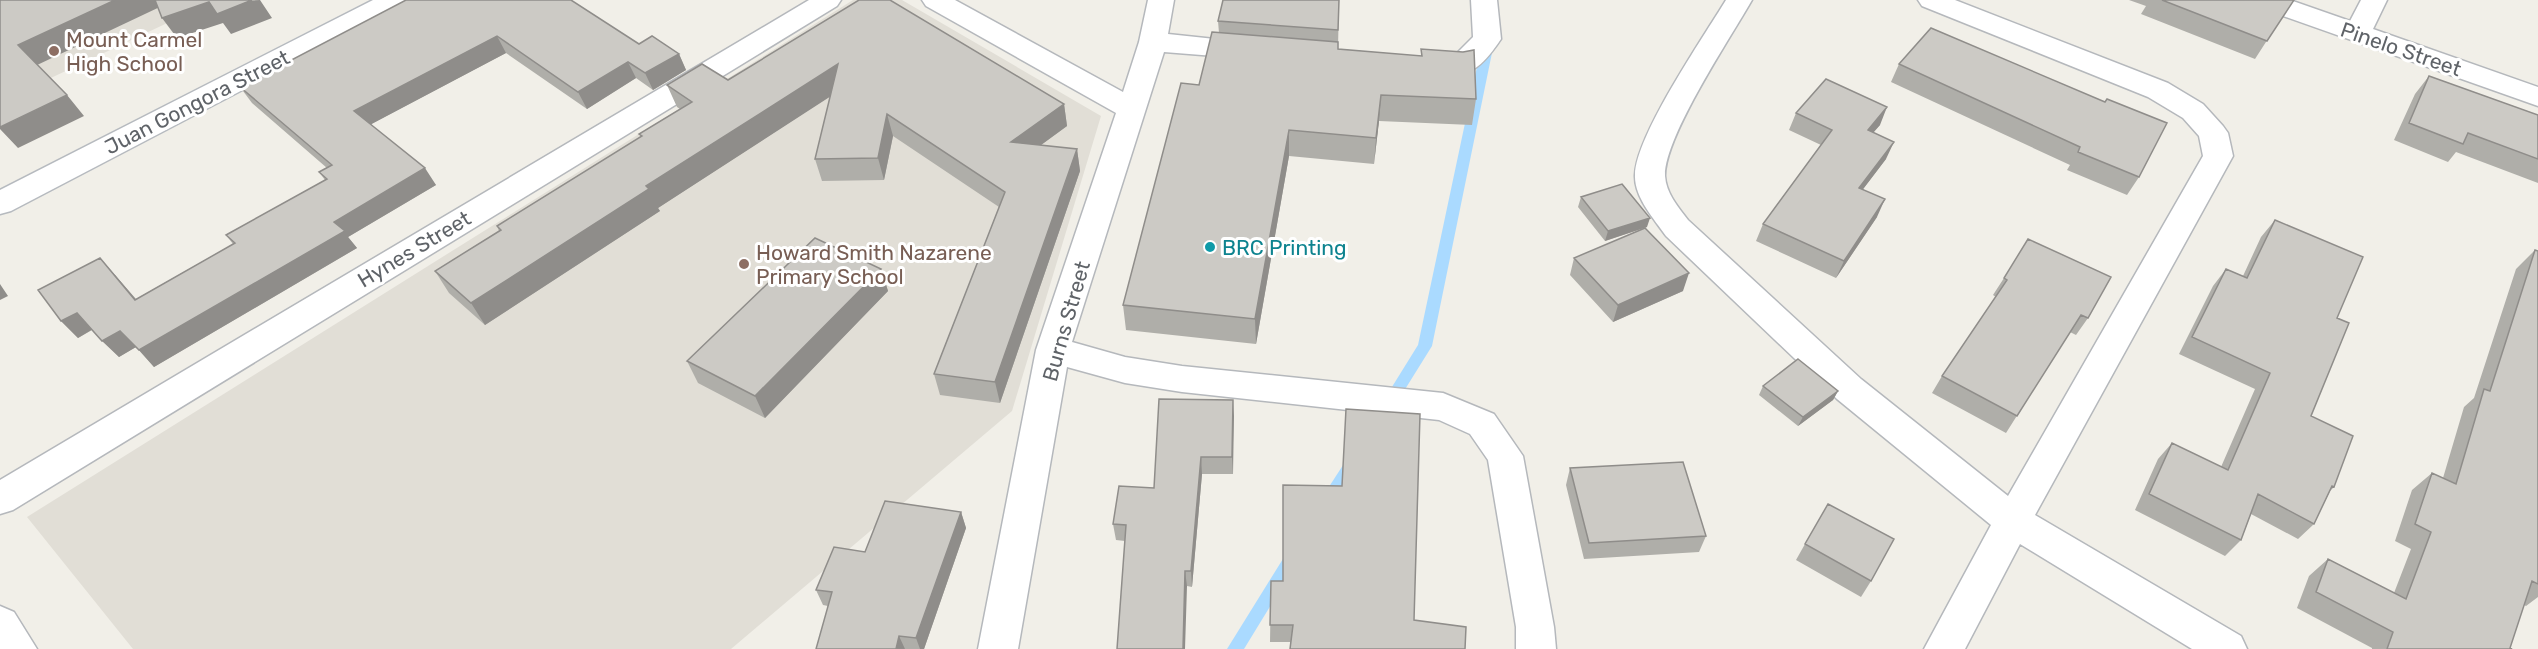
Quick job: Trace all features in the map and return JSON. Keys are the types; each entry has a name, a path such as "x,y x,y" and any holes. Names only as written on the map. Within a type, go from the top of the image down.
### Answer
{"street":[{"name":"Juan Gongora Street","path":"0,203 394,0"},
{"name":"Hynes Street","path":"0,499 828,0"},
{"path":"935,0 1132,109"},
{"name":"Burns Street","path":"998,649 1053,350 1153,42 1161,0"},
{"path":"1413,63 1460,67 1487,39 1484,0"},
{"path":"1739,0 1660,138 1650,174 1655,196 1677,228 1849,389 2013,521 2227,649"},
{"path":"1931,0 2158,90 2193,111 2213,132 2218,156 2013,521 1944,649"},
{"name":"Pinelo Street","path":"2264,0 2538,97"},
{"path":"2357,33 2374,0"},
{"path":"1153,42 1283,53"},
{"path":"1053,350 1125,370 1182,379 1443,407 1482,424 1505,456 1535,627 1536,649"},
{"path":"0,624 17,649"}],"shaded area":[{"name":"Mount Carmel High School","path":"0,0 216,0 0,102"},
{"name":"Howard Smith Nazarene Primary School","path":"853,0 902,0 1101,116 1012,411 731,649 133,649 27,517"}],"building":[{"path":"0,0 115,0 18,45 67,95 0,127"},
{"path":"155,0 252,0 217,14 209,2 162,18"},
{"path":"406,0 571,0 639,44 652,36 679,54 645,73 628,62 578,92 497,36 354,111 425,168 334,222 345,231 139,350 120,331 102,341 77,313 61,321 38,290 100,258 135,300 235,243 226,235 327,179 319,172 332,165 240,87"},
{"path":"859,0 890,0 1064,104 1011,142 1077,149 995,382 934,374 1005,192 887,114 878,158 815,159 838,64 646,186 649,189 471,303 435,271 501,230 497,226 642,136 639,134 692,102 667,85 702,64 728,80"},
{"path":"1223,0 1339,0 1338,30 1218,21"},
{"path":"2162,0 2294,0 2267,41"},
{"path":"1931,28 2105,102 2107,99 2167,123 2139,177 2078,152 2080,147 1899,64"},
{"name":"BRC Printing","path":"1212,32 1338,42 1338,49 1422,56 1421,49 1463,52 1474,50 1476,99 1381,95 1376,138 1289,130 1255,319 1123,305 1181,83 1199,85"},
{"path":"2429,76 2538,115 2538,159 2468,133 2463,144 2409,123"},
{"path":"1826,79 1887,107 1868,130 1894,142 1859,188 1885,199 1844,261 1763,224 1832,130 1796,113"},
{"path":"1622,184 1650,218 1608,231 1581,197"},
{"path":"2275,220 2363,257 2337,318 2349,323 2311,416 2353,436 2334,487 2332,486 2314,524 2258,494 2241,540 2149,494 2172,443 2228,470 2270,373 2192,337 2226,269 2247,278"},
{"path":"1645,228 1689,273 1618,305 1574,258"},
{"path":"815,238 881,269 755,396 687,361"},
{"path":"2028,239 2111,277 2088,318 2081,315 2017,416 1942,376 2007,280 2004,278"},
{"path":"2535,250 2538,251 2538,584 2532,581 2510,648 2512,649 2387,649 2393,632 2316,592 2328,559 2406,599 2431,532 2415,524 2432,473 2456,484 2484,389 2490,391"},
{"path":"1798,359 1838,391 1803,417 1763,386"},
{"path":"1159,399 1233,400 1232,457 1201,457 1191,571 1185,571 1183,649 1117,649 1126,525 1113,524 1119,486 1154,488"},
{"path":"1346,409 1420,414 1414,620 1466,627 1465,649 1290,649 1293,625 1270,625 1271,581 1283,581 1283,485 1342,486"},
{"path":"1683,462 1706,536 1589,543 1570,468"},
{"path":"885,501 961,512 916,638 899,636 896,649 816,649 832,592 816,590 834,547 865,552"},
{"path":"1828,504 1894,539 1871,581 1805,544"}],"waterway":[{"path":"1389,403 1425,346 1488,43"},
{"path":"1328,500 1352,463"},
{"path":"1235,649 1291,559"}],"place":[{"name":"Mount Carmel High School","path":"54,51"},
{"name":"BRC Printing","path":"1210,247"},
{"name":"Howard Smith Nazarene Primary School","path":"744,264"}]}
